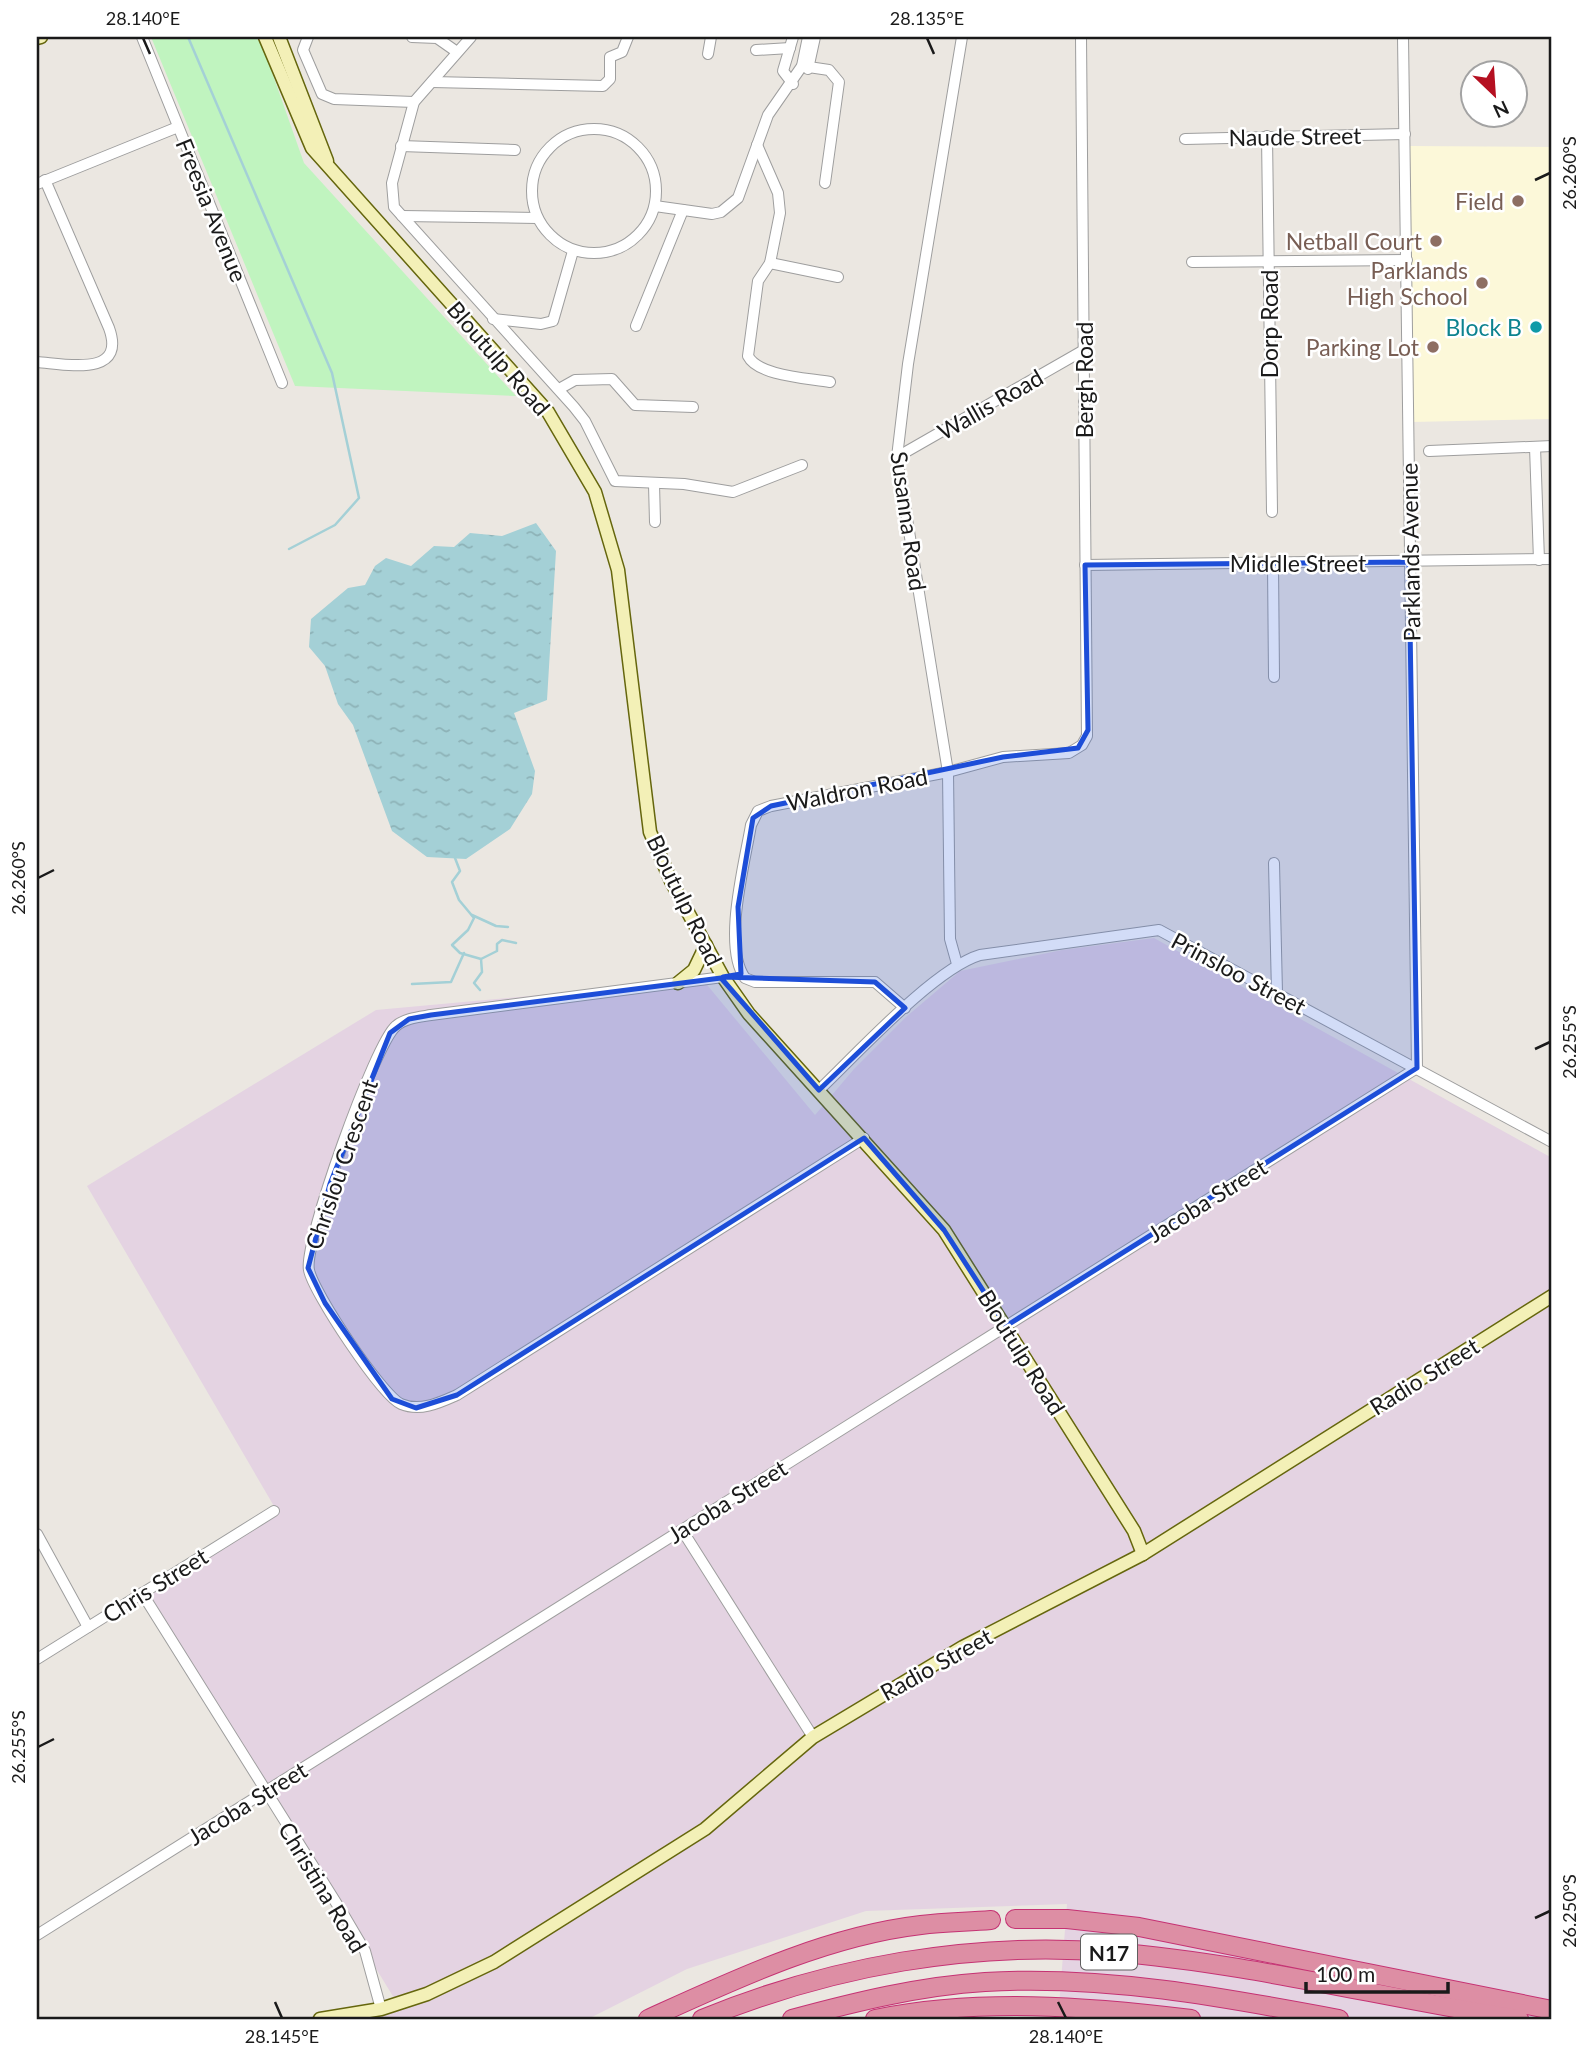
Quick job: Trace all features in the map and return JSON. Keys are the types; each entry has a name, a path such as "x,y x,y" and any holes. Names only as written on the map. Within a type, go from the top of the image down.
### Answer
{"highway":[{"path":"1015,1919 1068,1919 1139,1927 1552,2011"},
{"path":"648,2019 785,1961 840,1943 920,1925 990,1920"},
{"name":"N17","path":"702,2019 769,1993 891,1963 974,1952 1050,1949 1169,1958 1519,2019"},
{"name":"N17","path":"792,2019 891,1995 1007,1982 1139,1986 1339,2019"},
{"path":"875,2019 919,2010 1008,2005 1127,2011 1191,2019"}],"street":[{"name":"Freesia Avenue","path":"142,37 282,383"},
{"name":"Bloutulp Road","path":"265,37 312,148 374,221 472,323 548,412 583,468 608,528 618,570 650,832 666,872 723,977 743,1006 944,1230 1134,1531 1143,1554"},
{"path":"308,37 303,50 322,94 334,99 414,102"},
{"path":"412,37 437,38 457,52"},
{"path":"471,37 414,102 401,146 392,196 394,207 585,421 611,477 619,482 684,484 733,492 802,465"},
{"path":"432,82 603,86 609,83 611,57 625,48 628,37"},
{"path":"708,54 711,37"},
{"path":"790,84 783,71 793,37"},
{"path":"805,67 808,37"},
{"path":"655,206 712,214 731,205 746,182 768,115 805,67 815,37"},
{"name":"Susanna Road","path":"957,964 950,943 948,772 897,457 914,326 962,37"},
{"name":"Bergh Road","path":"1081,37 1088,724"},
{"name":"Parklands Avenue","path":"1403,37 1417,1068"},
{"name":"Bloutulp Road","path":"280,39 329,165"},
{"path":"756,50 790,48"},
{"path":"449,62 457,81"},
{"path":"805,67 829,70 839,82 825,183"},
{"path":"37,362 95,364 107,359 112,348 108,328 41,182 178,127"},
{"path":"598,129 620,134 638,146 650,164 656,184 655,206 647,225 633,240 615,251 594,254 573,251 558,243 537,218 531,197 533,176 542,156 557,141 577,131 598,129"},
{"name":"Naude Street","path":"1185,139 1405,134"},
{"name":"Dorp Road","path":"1267,136 1272,512"},
{"path":"757,145 780,202 770,263 758,281 747,345 752,363 765,371 830,383"},
{"path":"401,146 515,149"},
{"path":"636,326 683,210"},
{"path":"402,216 537,218"},
{"path":"419,235 427,216"},
{"path":"494,319 541,324 553,321 573,251"},
{"path":"1192,262 1406,260"},
{"path":"770,263 838,277"},
{"name":"Wallis Road","path":"897,457 1084,350"},
{"path":"559,389 575,380 612,379 635,405 693,407"},
{"path":"1429,451 1552,446"},
{"path":"1535,447 1539,559"},
{"path":"654,484 655,522"},
{"name":"Middle Street","path":"1086,565 1552,559"},
{"path":"1273,564 1274,677"},
{"name":"Waldron Road","path":"905,1008 875,982 750,981 742,974 737,960 738,899 752,818 758,811 771,806 948,772 1014,756 1069,753 1085,740 1088,724"},
{"path":"1275,863 1277,993"},
{"name":"Prinsloo Street","path":"820,1090 905,1008 957,964 980,955 1159,930 1552,1142"},
{"path":"678,983 694,970 706,945"},
{"name":"Chrislou Crescent","path":"723,977 409,1019 390,1033 360,1098 310,1249 308,1268 325,1303 392,1399 416,1408 457,1395 864,1138"},
{"name":"Jacoba Street","path":"37,1935 1417,1068"},
{"name":"Radio Street","path":"320,2019 380,2008 427,1994 494,1962 705,1829 813,1737 963,1647 1143,1554 1552,1296"},
{"name":"Chris Street","path":"37,1659 274,1511"},
{"path":"682,1530 813,1737"},
{"path":"37,1534 88,1627"},
{"name":"Christina Road","path":"142,1593 365,1951 380,2008"}],"highlighted area":[{"path":"1409,562 1417,1068 1006,1326 944,1230 864,1138 457,1395 416,1408 392,1399 325,1303 308,1268 330,1184 390,1033 409,1019 431,1015 721,978 819,1090 905,1008 875,982 723,977 741,974 738,907 753,818 771,806 1003,757 1078,748 1088,730 1085,565"}],"shaded area":[{"name":"Parklands High School","path":"1410,146 1552,147 1552,419 1412,422"},
{"path":"1154,938 1552,1158 1552,2019 1058,2019 1067,1904 866,1911 687,1969 588,2019 353,2019 394,1998 149,1596 278,1513 87,1186 376,1010 703,980 815,1115 854,1069 906,1017 960,971 1062,950"}],"green space":[{"path":"151,37 255,37 262,44 304,163 516,396 295,386"}],"water":[{"path":"536,523 556,551 547,700 514,713 535,771 532,794 510,829 466,859 427,857 392,831 353,725 338,704 325,666 309,647 311,619 348,588 365,585 375,566 386,558 411,566 434,546 454,547 470,533 502,536"}],"waterway":[{"path":"188,37 332,373 359,498 335,525 289,549"},
{"path":"455,858 460,871 452,882 459,900 474,918 468,930 452,945 460,953 481,959 482,972 474,983 480,990"},
{"path":"472,915 496,926 508,927"},
{"path":"481,959 497,951 497,944 502,940 516,943"},
{"path":"412,984 451,982 464,953"}],"place":[{"name":"Field","path":"1518,201"},
{"name":"Netball Court","path":"1436,241"},
{"name":"Parklands High School","path":"1482,283"},
{"name":"Block B","path":"1536,327"},
{"name":"Parking Lot","path":"1433,347"}]}
